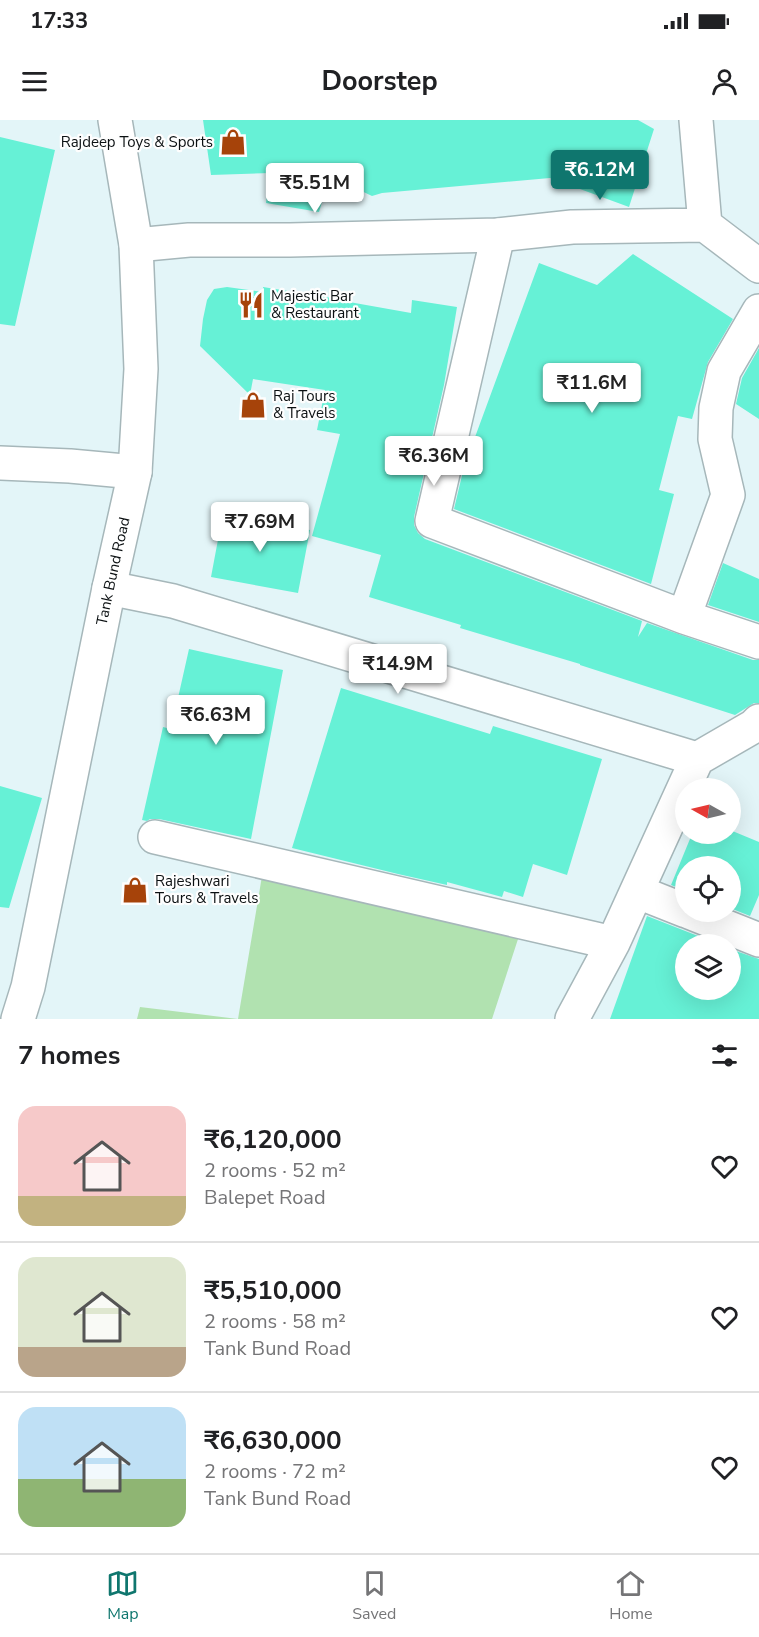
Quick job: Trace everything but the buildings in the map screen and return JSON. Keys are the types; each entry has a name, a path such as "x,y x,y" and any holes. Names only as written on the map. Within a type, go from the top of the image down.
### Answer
{"street":[{"name":"Tank Bund Road","path":"18,1019 28,987 109,588 135,472 141,369 136,245 115,120"},
{"path":"696,120 705,225"},
{"path":"136,245 189,240 498,235 572,227 705,225 759,266"},
{"path":"498,235 432,521 684,618 759,642"},
{"path":"684,618 728,495 715,439 716,408 724,370 759,311"},
{"path":"0,464 70,466 135,472"},
{"path":"109,588 173,601 697,759"},
{"path":"572,1019 638,892 697,759 759,721"},
{"path":"155,837 613,943"},
{"path":"638,892 675,906"},
{"path":"714,922 759,940"}],"green space":[{"path":"262,876 519,936 492,1019 238,1019"},
{"path":"140,1007 238,1019 137,1019"}],"place":[{"name":"Rajdeep Toys & Sports","path":"233,142"},
{"name":"Majestic Bar & Restaurant","path":"251,305"},
{"name":"Raj Tours & Travels","path":"253,405"},
{"name":"Rajeshwari Tours & Travels","path":"135,890"}]}
